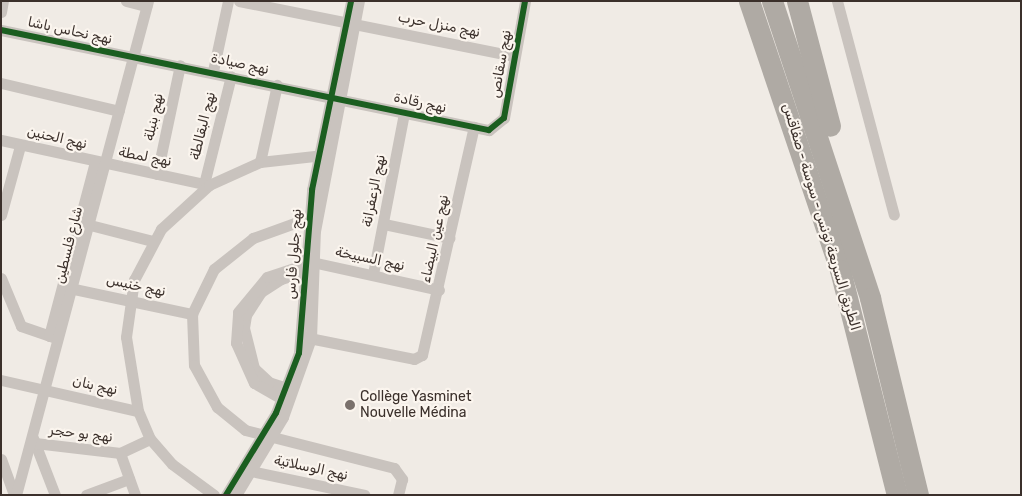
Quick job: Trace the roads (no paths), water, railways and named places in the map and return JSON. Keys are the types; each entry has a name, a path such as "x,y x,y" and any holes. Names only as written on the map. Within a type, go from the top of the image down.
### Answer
{"highway":[{"path":"741,1 765,42"},
{"name":"الطريق السريعة تونس - سوسة - صفاقس","path":"749,1 765,42 840,270 897,495"},
{"name":"الطريق السريعة تونس - سوسة - صفاقس","path":"772,1 870,298 918,495"},
{"path":"797,1 923,495"}],"street":[{"path":"1,12 4,1"},
{"path":"126,1 147,4"},
{"path":"214,71 228,1"},
{"name":"نهج منزل حرب","path":"239,1 515,56"},
{"name":"نهج جلول فارس","path":"351,1 351,23"},
{"name":"نهج جلول فارس","path":"226,495 266,439 292,398 307,337 313,216 323,155 351,23 359,1"},
{"name":"نهج سقانص","path":"495,128 504,118 525,1"},
{"path":"838,1 894,215"},
{"name":"شارع فلسطين","path":"15,495 34,441 46,391 54,337 74,288 90,226 100,163 119,111 147,4"},
{"name":"نهج نحاس باشا","path":"1,30 133,57"},
{"name":"نهج صيادة","path":"133,57 214,71 336,97"},
{"name":"نهج بنبلة","path":"157,174 180,65"},
{"name":"نهج البقالطة","path":"206,184 231,76"},
{"path":"1,83 119,111"},
{"path":"260,162 277,85"},
{"name":"نهج رقادة","path":"336,97 474,127 495,128"},
{"name":"نهج الزعفرانة","path":"373,274 404,113"},
{"name":"نهج عين البيضاء","path":"307,337 414,359 422,355 439,290 474,127"},
{"name":"نهج الحنين","path":"1,140 20,146 100,163"},
{"path":"1,215 20,146"},
{"path":"214,495 184,476 150,439 138,411 128,369 128,300 153,241 177,211 206,184 260,162 323,155"},
{"path":"1,278 21,326 54,337 100,163"},
{"name":"نهج لمطة","path":"100,163 206,184"},
{"path":"313,216 273,228 230,252 200,292 192,314 190,341 204,388 229,420 266,439 394,468 402,479 398,495"},
{"path":"384,224 450,238"},
{"path":"90,226 153,241"},
{"path":"287,388 268,382 254,368 244,328 246,315 261,292 311,266"},
{"path":"282,399 263,391 245,371 235,328 238,312 257,284 311,266"},
{"name":"نهج السبيخة","path":"311,266 373,274 439,290"},
{"name":"نهج خنيس","path":"74,288 192,314"},
{"name":"نهج جلول فارس","path":"236,495 251,471 266,439 307,337"},
{"name":"نهج بنان","path":"1,380 138,411"},
{"name":"نهج بو حجر","path":"34,441 120,454 150,439"},
{"path":"34,441 55,495"},
{"path":"120,454 135,495"},
{"path":"1,459 15,495"},
{"name":"نهج الوسلاتية","path":"251,471 365,495"},
{"path":"86,495 129,479"}],"place":[{"name":"Collège Yasminet Nouvelle Médina","path":"350,405"}]}
